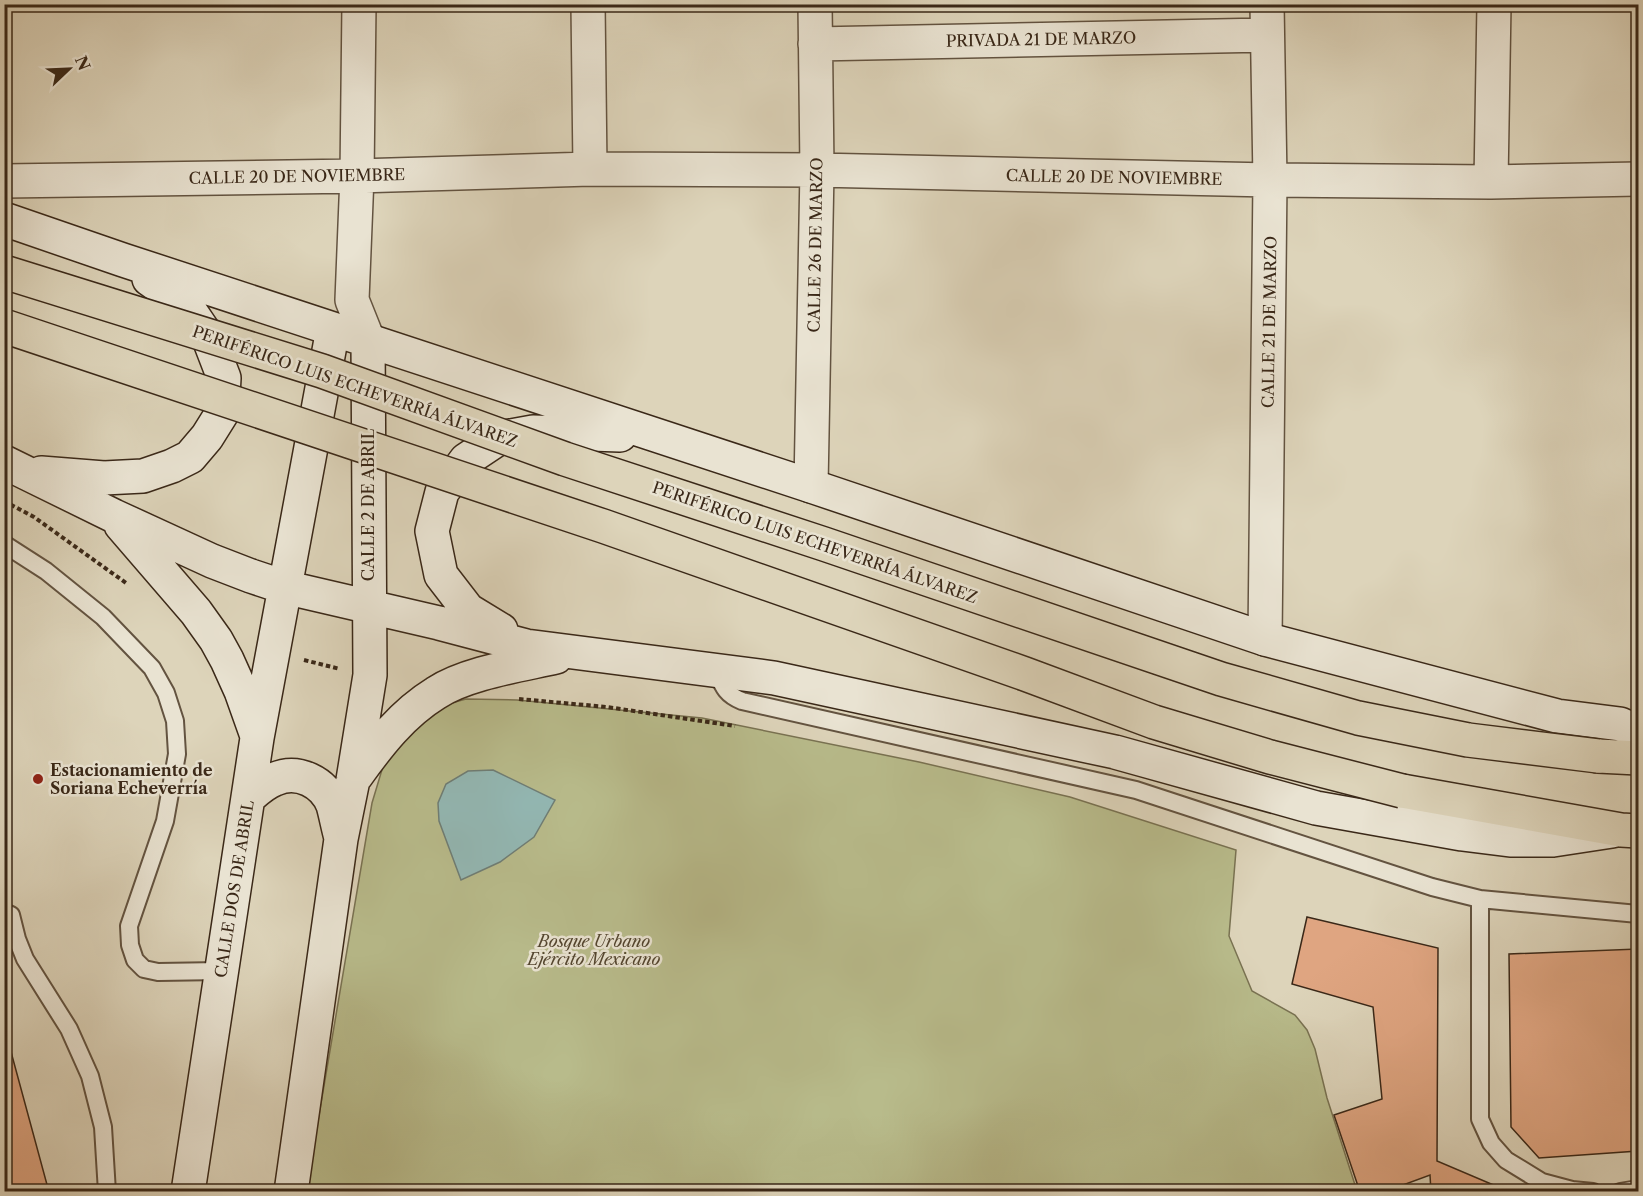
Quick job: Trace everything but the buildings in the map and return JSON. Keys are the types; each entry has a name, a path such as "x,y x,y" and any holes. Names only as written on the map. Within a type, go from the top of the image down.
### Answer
{"highway":[{"name":"PERIFÉRICO LUIS ECHEVERRÍA ÁLVAREZ","path":"4,272 322,371 566,459 824,544 1221,680 1369,720 1468,740 1598,756 1638,758"},
{"path":"4,326 592,522 1025,674 1154,722 1270,757 1402,791 1630,830"}],"street":[{"name":"CALLE 2 DE ABRIL","path":"359,4 357,176 352,300 368,340 369,606"},
{"path":"588,4 590,169"},
{"name":"CALLE 26 DE MARZO","path":"811,486 817,170 816,4"},
{"path":"1491,182 1494,4"},
{"name":"PRIVADA 21 DE MARZO","path":"815,44 1267,20"},
{"name":"CALLE 21 DE MARZO","path":"1265,639 1270,180 1267,20"},
{"name":"CALLE 20 DE NOVIEMBRE","path":"4,181 357,176 590,169 817,170 1270,180 1491,182 1638,179"},
{"path":"4,219 1265,639 1557,716 1620,724 1638,732"},
{"path":"15,467 104,478 143,476 172,466 190,456 207,437 222,413 224,378 209,339 186,305 123,260"},
{"path":"284,587 333,329 352,300"},
{"path":"526,646 468,610 441,575 432,531 442,492 466,460 499,438 533,432 657,437"},
{"path":"15,467 212,561 284,587 526,646 774,678 1115,752 1316,808 1440,830 1510,840 1553,840 1630,830"},
{"path":"114,516 196,612 216,640 236,681 257,738"},
{"name":"CALLE DOS DE ABRIL","path":"188,1191 257,738 284,587"},
{"path":"291,1191 341,840 370,675 369,606"},
{"path":"353,780 380,742 404,717 437,692 460,681 489,672 574,653"},
{"path":"248,798 264,784 276,778 290,775 308,778 324,790 332,804 341,840"}],"lane":[{"path":"4,544 46,571 103,616 152,668 166,693 175,722 177,754 165,821 129,926 130,945 135,960 144,969 158,972 221,970"},
{"path":"716,670 728,694 742,701 1136,790 1422,884 1480,899 1638,914"},
{"path":"1480,899 1480,1119 1491,1143 1506,1160 1542,1182 1572,1190 1593,1191"},
{"path":"4,912 11,915 25,959 69,1029 90,1076 103,1127 107,1191"},
{"path":"1620,1191 1638,1189"}],"green space":[{"name":"Bosque Urbano Ejército Mexicano","path":"466,699 517,700 702,718 919,762 1070,797 1236,850 1229,936 1252,991 1295,1015 1307,1030 1315,1049 1327,1098 1357,1191 306,1192 372,803 384,763 397,740 437,707"}],"water":[{"path":"493,770 555,800 534,837 500,862 461,880 439,821 438,803 446,784 468,771"}],"place":[{"name":"Estacionamiento de Soriana Echeverría","path":"38,779"}]}
